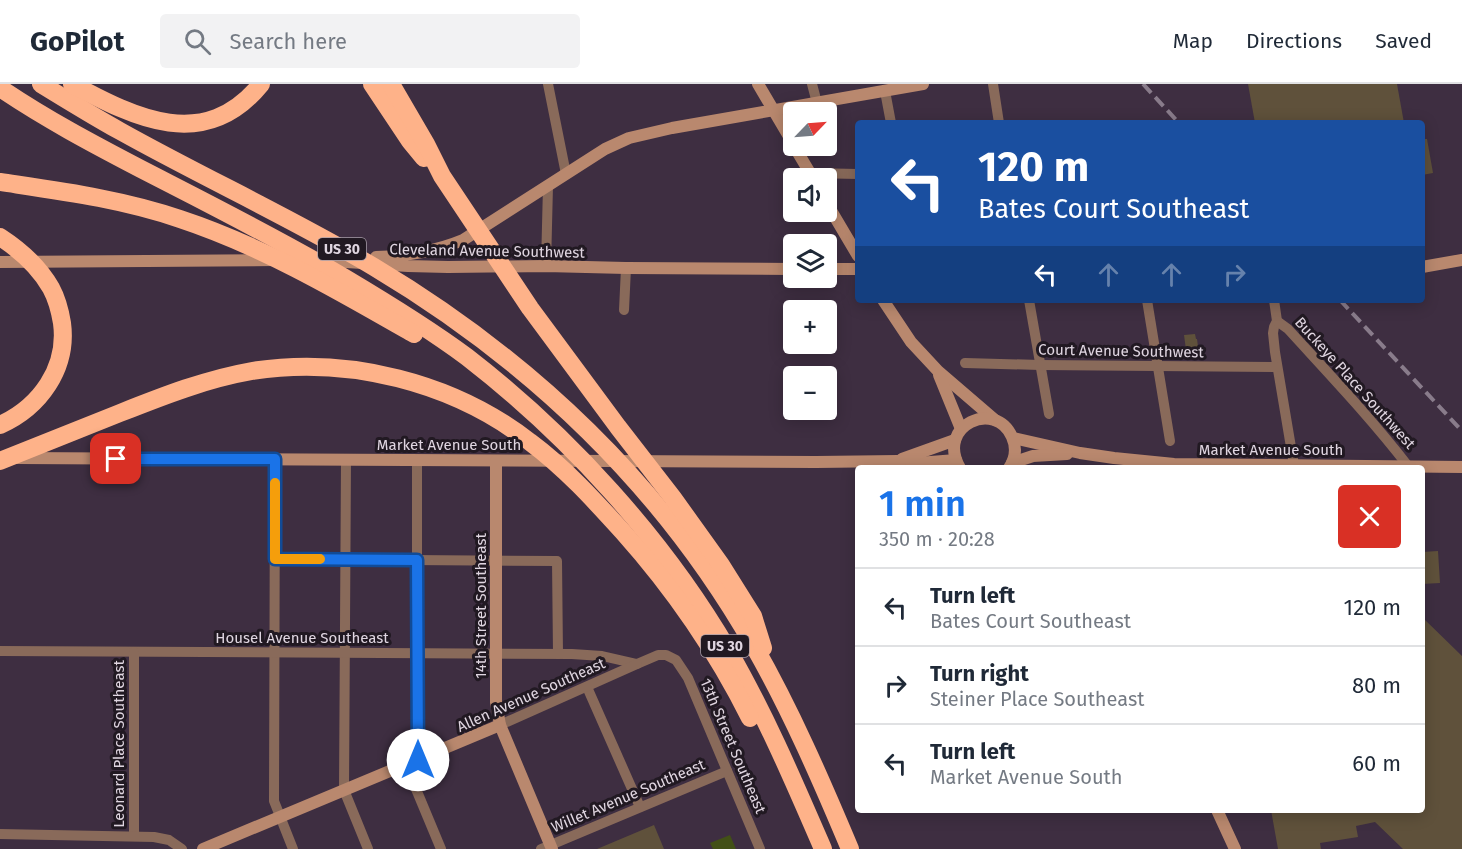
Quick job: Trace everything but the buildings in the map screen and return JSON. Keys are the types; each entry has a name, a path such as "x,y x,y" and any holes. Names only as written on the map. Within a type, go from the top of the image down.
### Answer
{"highway":[{"path":"72,84 133,114 164,123 178,123 206,120 226,113 244,102 261,84"},
{"path":"372,84 410,141 442,176"},
{"path":"391,84 442,176 530,308 721,565 753,616 771,678"},
{"name":"US 30","path":"42,85 119,131 373,266 450,315 522,371 584,426 651,498 716,585 771,678 830,801 850,849"},
{"name":"US 30","path":"0,88 105,150 343,277 424,333 494,390 528,409 548,427 616,498 669,562 709,620 762,715 823,849"},
{"path":"0,182 108,200 179,219 282,261 358,302 424,333"},
{"path":"0,237 18,250 42,274 55,296 62,328 62,351 50,383 28,408 0,424"},
{"path":"0,460 205,381 266,369 335,368 387,375 439,391 506,425 546,454 593,498 682,604 728,677 765,747 807,812"},
{"path":"830,801 866,849"}],"street":[{"path":"548,84 567,174"},
{"path":"758,84 783,127"},
{"path":"812,84 817,102"},
{"path":"823,102 923,84"},
{"path":"993,84 999,120"},
{"path":"885,91 890,120"},
{"path":"329,260 390,257 442,249 463,240 605,149 629,138 783,108"},
{"path":"837,175 855,174"},
{"path":"546,266 548,186"},
{"path":"837,221 855,251"},
{"name":"Cleveland Avenue Southwest","path":"0,262 329,260 448,267 783,269"},
{"path":"1425,266 1462,260"},
{"path":"624,310 626,268"},
{"path":"837,269 855,269"},
{"path":"1030,303 1049,414"},
{"path":"1148,303 1170,441"},
{"path":"1274,303 1277,321 1273,333 1277,367 1294,465"},
{"path":"891,306 911,342 938,371 1011,433 1015,443 1015,453 1010,465"},
{"name":"Buckeye Place Southwest","path":"1277,321 1288,329 1358,406 1407,465"},
{"name":"Court Avenue Southwest","path":"965,363 1277,367"},
{"path":"938,371 958,435 954,450 958,464"},
{"name":"Market Avenue South","path":"898,461 958,435 967,424 975,420 986,418 995,420"},
{"name":"Market Avenue South","path":"1013,438 1080,453 1174,464 1294,465"},
{"name":"Market Avenue South","path":"1010,465 1033,456 1080,453"},
{"path":"275,459 274,801 293,849"},
{"path":"346,459 344,790 368,849"},
{"name":"Market Avenue South","path":"0,460 898,461 958,464"},
{"path":"417,460 418,760"},
{"name":"14th Street Southeast","path":"496,461 496,708 500,725 548,848"},
{"name":"Market Avenue South","path":"1425,466 1462,467"},
{"path":"275,559 557,561 558,654"},
{"name":"Housel Avenue Southeast","path":"0,651 558,654 598,656 637,664 659,655 673,658"},
{"name":"Leonard Place Southeast","path":"134,652 134,836"},
{"name":"13th Street Southeast","path":"673,658 688,678 760,849"},
{"name":"Allen Avenue Southeast","path":"203,849 418,760 637,664"},
{"path":"587,687 640,807"},
{"path":"406,765 441,849"},
{"name":"Willet Avenue Southeast","path":"548,848 727,771"},
{"path":"1218,813 1235,849"},
{"path":"0,834 154,837 164,839 182,849"}],"green space":[{"path":"730,835 736,849 713,849 710,843"}],"railway":[{"path":"1143,84 1176,120"},
{"path":"1343,303 1462,431"}],"slow traffic":[{"path":"275,483 275,559 320,559"}],"route":[{"path":"116,459 275,459 275,559 417,560 418,760"}]}
